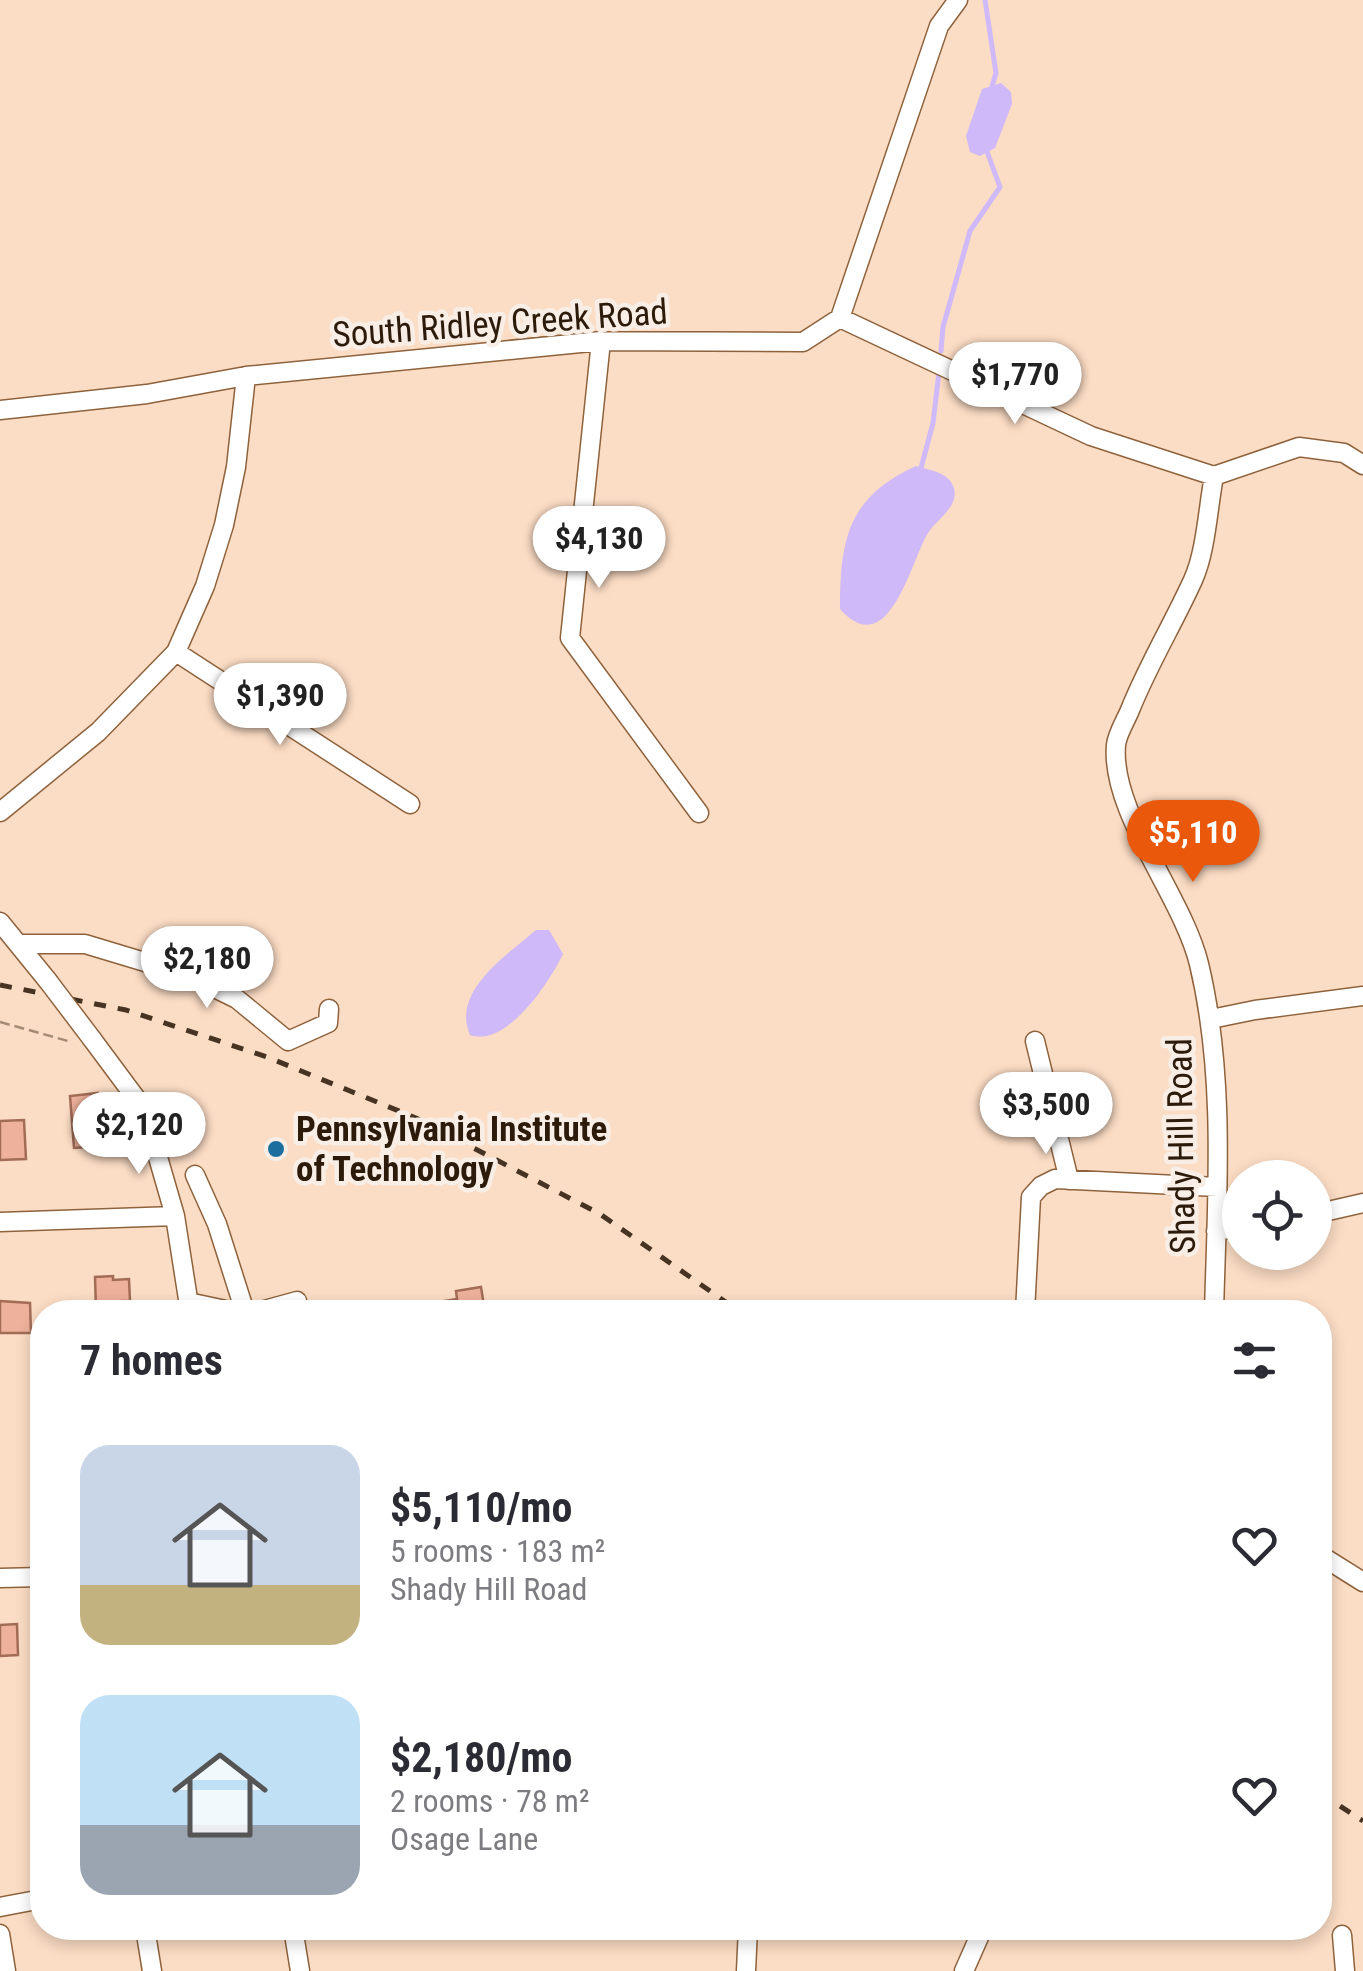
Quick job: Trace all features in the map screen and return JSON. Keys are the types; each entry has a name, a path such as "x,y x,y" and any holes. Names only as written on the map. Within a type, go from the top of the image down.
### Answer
{"street":[{"path":"958,0 939,26 840,318 1091,436 1214,476 1299,447 1344,453 1363,465"},
{"name":"South Ridley Creek Road","path":"0,410 147,394 246,376 601,341 802,342 840,318"},
{"path":"601,341 570,638 699,813"},
{"path":"0,812 98,732 176,652 205,586 224,525 236,467 246,376"},
{"name":"Shady Hill Road","path":"1214,476 1195,575 1139,687 1116,744 1122,788 1136,828 1174,898 1198,958 1211,1020 1217,1187 1214,1300"},
{"path":"176,652 410,804"},
{"path":"1,924 48,982 83,1040 144,1109 175,1216 188,1300"},
{"path":"20,944 86,944 188,975 237,999 288,1041 328,1023 329,1008"},
{"path":"1211,1020 1363,996"},
{"path":"1035,1041 1068,1180"},
{"path":"195,1175 242,1300"},
{"path":"1026,1300 1031,1197 1041,1186 1054,1179 1217,1187"},
{"path":"1332,1210 1363,1203"},
{"path":"0,1222 175,1216"},
{"path":"1216,1231 1222,1230"},
{"path":"1332,1563 1363,1582"},
{"path":"0,1578 30,1578"},
{"path":"0,1906 30,1901"},
{"path":"0,1934 6,1971"},
{"path":"1342,1935 1345,1971"},
{"path":"146,1940 152,1971"},
{"path":"295,1940 300,1971"},
{"path":"746,1971 747,1940"},
{"path":"964,1971 978,1940"}],"path":[{"path":"0,1022 83,1040"}],"shaded area":[{"path":"1001,83 1011,92 1012,104 995,148 980,156 970,152 966,136 982,89"},
{"path":"916,466 948,478 954,488 953,501 928,533 906,583 885,616 872,624 857,623 840,609 842,561 852,523 875,492"},
{"path":"536,930 549,930 563,954 548,981 512,1023 484,1036 470,1035 466,1019 475,989 497,963"}],"building":[{"path":"98,1093 102,1146 74,1148 70,1096"},
{"path":"24,1120 26,1159 0,1160 0,1121"},
{"path":"95,1277 129,1279 130,1300 96,1300"},
{"path":"481,1287 483,1300 451,1300 457,1299 456,1291"},
{"path":"0,1301 30,1303 30,1333 0,1333"},
{"path":"17,1624 18,1655 0,1656 0,1625"}],"waterway":[{"path":"985,0 996,73 991,90"},
{"path":"941,351 943,327 970,231 1000,187 986,149"},
{"path":"921,468 933,423 939,372"}],"railway":[{"path":"0,985 126,1010 267,1057 416,1118 600,1214 723,1300"},
{"path":"1332,1801 1363,1821"}],"place":[{"name":"Pennsylvania Institute of Technology","path":"276,1149"}]}
